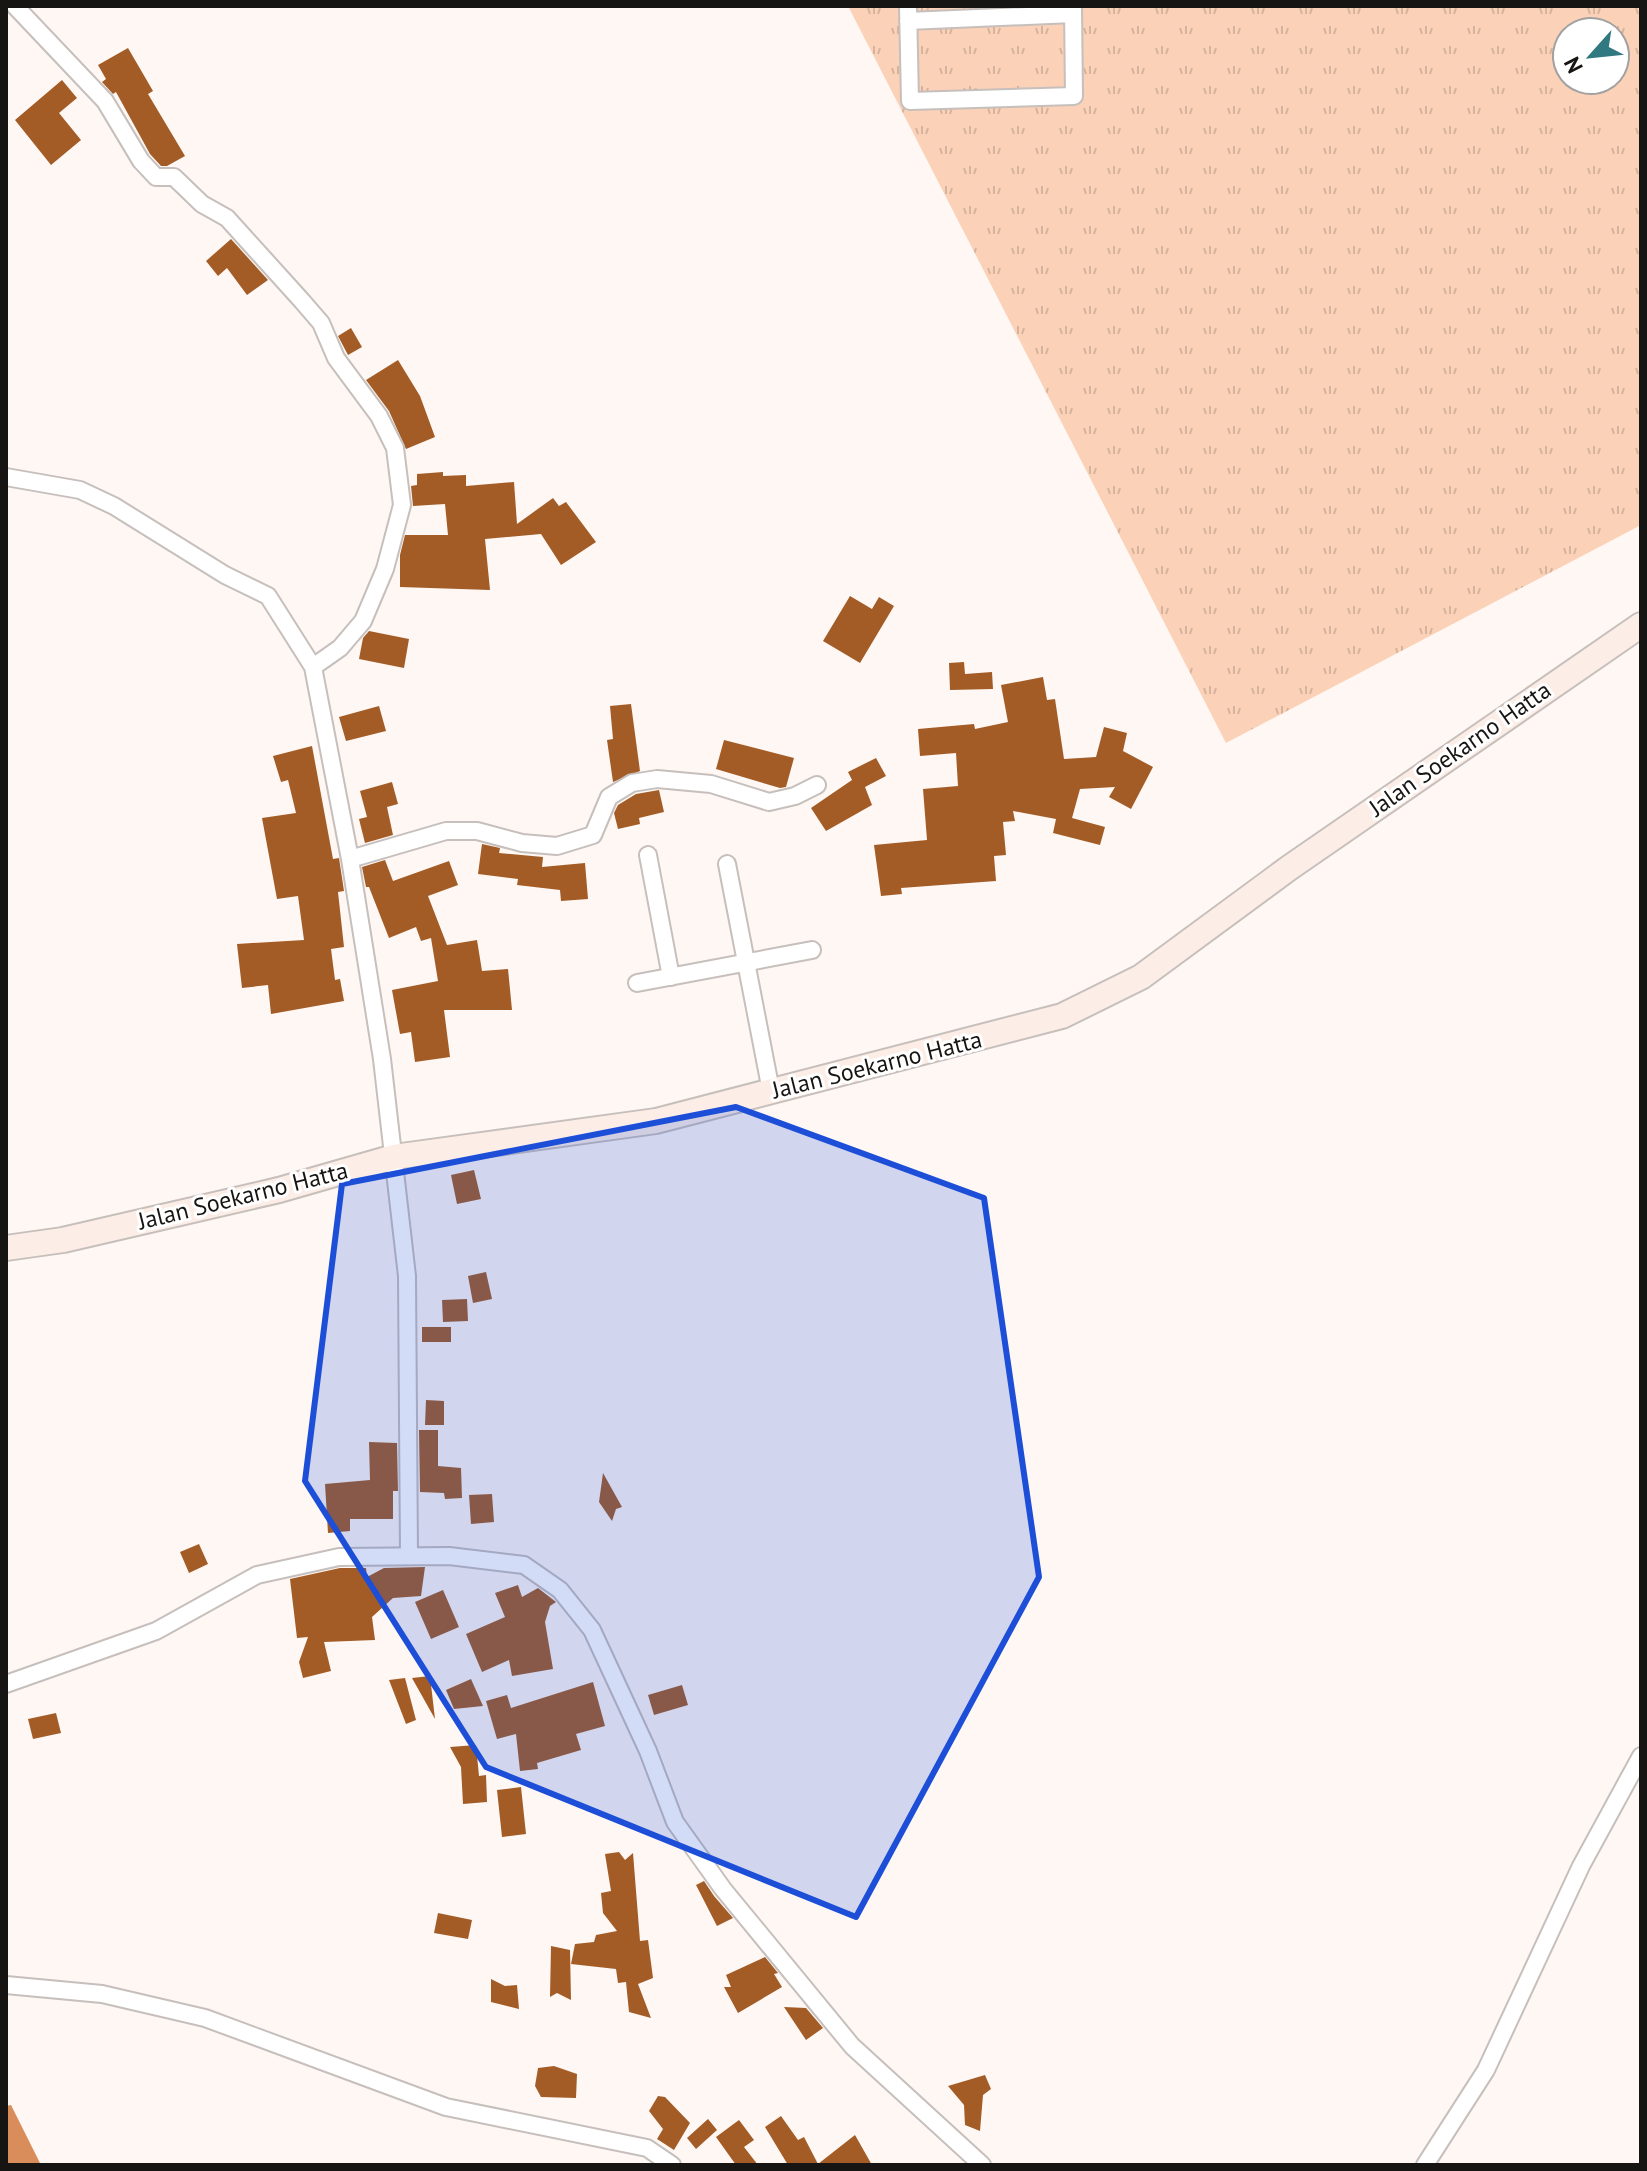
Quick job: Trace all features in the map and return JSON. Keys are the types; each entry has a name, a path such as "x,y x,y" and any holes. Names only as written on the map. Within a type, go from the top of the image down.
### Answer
{"street":[{"path":"15,6 105,101 141,161 156,177 174,177 202,204 227,218 289,285 321,323 336,358 379,416 395,448 402,505 385,569 363,621 340,648 313,667"},
{"path":"1073,10 1074,96 910,101 908,14 1073,10"},
{"path":"6,477 80,490 114,506 225,575 268,596 313,667 350,859 394,1157 407,1276 409,1556"},
{"name":"Jalan Soekarno Hatta","path":"6,1248 63,1240 279,1190 394,1157 656,1121 1062,1016 1141,977 1302,859 1641,625"},
{"path":"350,859 446,831 477,831 522,843 557,846 593,835 609,797 632,783 657,779 711,784 769,802 795,796 817,785"},
{"path":"648,855 671,977"},
{"path":"727,864 771,1091"},
{"path":"637,983 812,950"},
{"path":"6,1684 156,1631 257,1575 339,1557 449,1556 524,1565 560,1590 592,1630 648,1751 675,1822 723,1889 852,2046 982,2165"},
{"path":"1425,2165 1486,2070 1581,1866 1641,1756"},
{"path":"6,1985 102,1994 205,2018 446,2107 647,2148 672,2165"}],"highlighted area":[{"path":"736,1107 984,1198 1039,1577 856,1917 486,1767 305,1481 342,1184"}],"green space":[{"path":"848,6 1641,6 1641,525 1226,743"}],"shaded area":[{"path":"11,2105 41,2165 6,2165 6,2106"}],"building":[{"path":"128,48 153,91 148,94 185,156 167,166 161,166 150,154 116,92 113,94 102,82 106,79 98,65"},
{"path":"62,80 77,98 59,113 81,140 51,165 15,120"},
{"path":"231,239 268,280 247,295 227,268 218,276 206,261"},
{"path":"351,328 362,347 348,355 338,336"},
{"path":"398,360 420,396 435,437 406,449 389,411 366,380"},
{"path":"443,472 443,476 466,475 466,486 514,482 517,524 553,498 559,506 566,502 596,542 561,565 541,534 485,539 490,590 400,587 400,555 405,535 448,535 445,504 413,506 411,486 417,485 417,474"},
{"path":"850,596 872,609 879,597 894,606 860,663 823,641"},
{"path":"369,631 409,639 404,668 359,659 363,638"},
{"path":"964,662 965,674 992,672 993,689 950,690 949,663"},
{"path":"1043,677 1047,700 1055,699 1064,759 1096,757 1104,727 1127,733 1123,751 1153,767 1131,809 1109,797 1115,787 1080,789 1072,818 1105,827 1100,845 1053,833 1056,819 1013,811 1015,821 1003,822 1006,855 994,856 996,881 901,888 902,894 881,896 874,845 927,840 923,789 958,786 956,753 920,756 918,729 974,724 975,729 1008,722 1001,685"},
{"path":"631,704 640,771 613,782 607,740 613,739 610,706"},
{"path":"379,706 386,731 346,741 339,717"},
{"path":"724,740 794,758 786,787 780,788 716,769"},
{"path":"312,746 333,859 339,858 344,891 338,892 344,947 331,949 335,980 340,979 344,1001 271,1014 268,985 242,988 237,944 304,940 298,896 277,899 262,818 296,813 288,780 281,782 273,756"},
{"path":"876,758 886,776 865,787 872,805 826,831 811,808 852,780 848,772"},
{"path":"392,782 398,804 387,807 393,835 365,843 359,819 367,817 360,791"},
{"path":"659,790 664,812 639,818 640,824 618,829 614,813 618,805 636,794"},
{"path":"482,844 500,848 499,853 543,857 542,867 585,863 588,899 561,901 560,890 517,885 518,879 478,874"},
{"path":"385,860 393,881 449,861 458,885 428,896 447,945 477,940 482,971 508,969 512,1010 444,1010 450,1057 415,1062 411,1032 400,1034 392,990 438,981 431,938 421,941 416,927 389,938 369,887 366,887 362,867"},
{"path":"474,1170 481,1199 457,1204 451,1175"},
{"path":"486,1272 492,1299 473,1303 468,1276"},
{"path":"467,1299 468,1321 443,1322 442,1300"},
{"path":"422,1327 451,1327 451,1342 422,1342"},
{"path":"426,1400 444,1401 444,1425 425,1425"},
{"path":"419,1430 438,1430 438,1466 461,1468 462,1498 445,1499 444,1493 420,1492"},
{"path":"369,1442 397,1443 398,1491 393,1491 393,1519 350,1519 350,1531 328,1533 325,1484 370,1480"},
{"path":"603,1473 622,1507 616,1509 612,1521 599,1502"},
{"path":"492,1494 494,1522 471,1524 469,1495"},
{"path":"199,1544 208,1564 189,1573 180,1552"},
{"path":"425,1567 421,1596 393,1598 372,1617 375,1640 324,1642 331,1671 303,1678 299,1662 308,1637 297,1638 290,1579 340,1568 366,1568 367,1577 384,1568"},
{"path":"518,1585 522,1597 538,1588 556,1602 550,1606 545,1622 553,1669 512,1676 509,1660 482,1672 466,1634 505,1617 495,1593"},
{"path":"443,1590 459,1627 431,1639 415,1602"},
{"path":"430,1676 435,1719 412,1678"},
{"path":"405,1678 416,1720 406,1724 389,1680"},
{"path":"471,1679 483,1706 454,1709 446,1690"},
{"path":"593,1682 605,1726 576,1734 581,1750 537,1763 538,1769 520,1771 516,1734 497,1739 486,1701 507,1695 511,1708"},
{"path":"682,1685 688,1705 654,1715 648,1695"},
{"path":"56,1713 61,1733 33,1739 28,1719"},
{"path":"476,1745 479,1776 486,1775 487,1802 463,1804 461,1767 450,1747"},
{"path":"521,1787 526,1834 502,1837 497,1790"},
{"path":"619,1852 625,1860 633,1853 640,1941 648,1940 653,1978 638,1984 651,2018 629,2012 626,1982 618,1983 616,1969 571,1964 575,1944 594,1942 596,1935 617,1931 603,1913 601,1893 611,1891 605,1854"},
{"path":"704,1881 733,1918 717,1926 696,1885"},
{"path":"438,1913 472,1920 468,1939 434,1933"},
{"path":"551,1946 570,1950 571,2000 557,1993 550,1997"},
{"path":"765,1957 778,1973 774,1974 782,1987 738,2013 724,1987 731,1987 726,1975"},
{"path":"491,1979 505,1986 517,1985 519,2009 491,2002"},
{"path":"784,2007 806,2008 823,2028 806,2040"},
{"path":"554,2066 577,2074 576,2098 541,2097 535,2086 538,2068"},
{"path":"985,2075 991,2089 983,2095 980,2131 965,2125 964,2105 948,2086"},
{"path":"658,2096 665,2097 690,2123 674,2150 657,2139 663,2129 649,2111"},
{"path":"781,2116 798,2140 804,2137 818,2164 855,2135 872,2165 788,2165 765,2127"},
{"path":"708,2119 717,2130 696,2149 687,2138"},
{"path":"739,2120 754,2140 744,2147 758,2165 736,2165 716,2137"}]}
